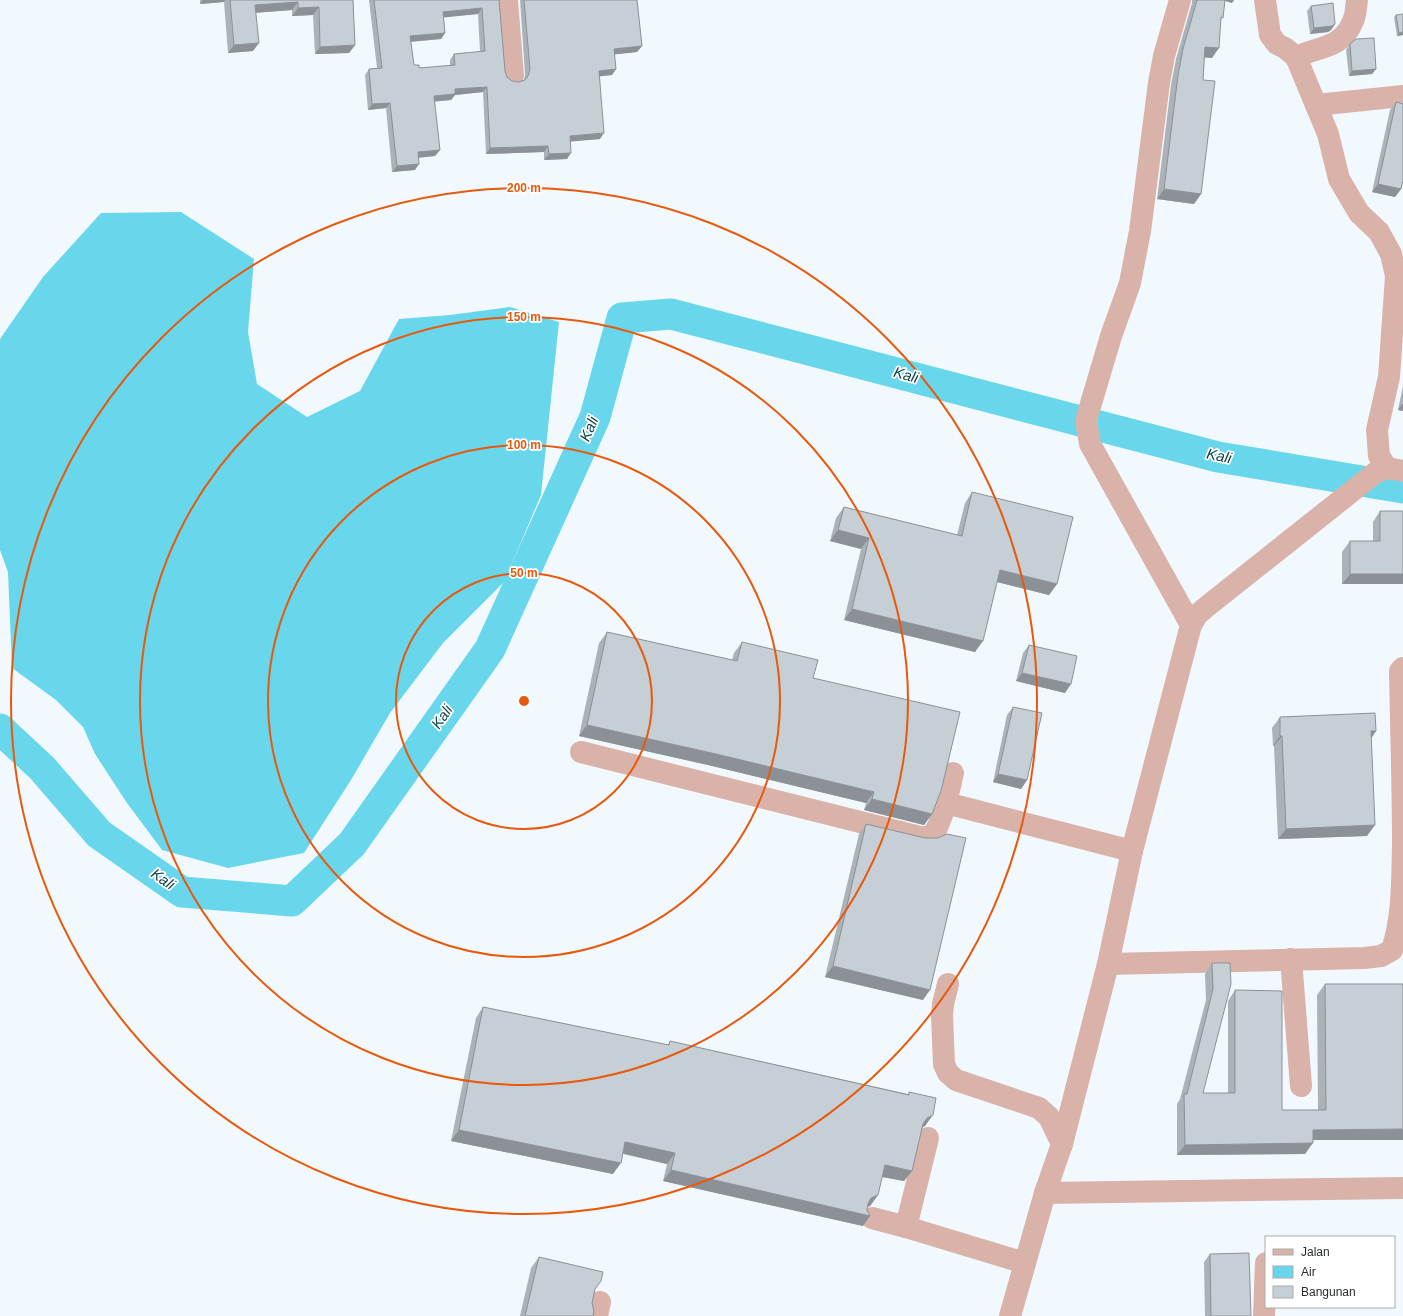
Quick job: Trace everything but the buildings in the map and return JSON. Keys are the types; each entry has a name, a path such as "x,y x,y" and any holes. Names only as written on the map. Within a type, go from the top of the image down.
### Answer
{"street":[{"path":"507,0 513,76"},
{"path":"1180,0 1164,56 1159,83 1140,231 1130,283 1111,336 1087,417 1087,426 1090,444 1191,625"},
{"path":"1010,1316 1045,1192 1062,1144 1108,964 1132,851 1191,625 1197,615 1205,608 1355,490 1388,471 1379,456 1377,430 1389,377 1396,276 1391,254 1379,232 1359,213 1340,179 1328,134 1296,57 1285,48 1277,44 1270,34 1265,0"},
{"path":"1296,57 1308,51 1337,43 1346,36 1354,21 1357,0"},
{"path":"1316,105 1403,96"},
{"path":"1108,964 1364,958 1381,956 1392,950 1398,934 1402,909 1403,829 1400,671 1403,668"},
{"path":"581,752 920,837 927,837 933,834 946,803 953,773"},
{"path":"946,803 1132,851"},
{"path":"1291,959 1301,1086"},
{"path":"948,984 942,1015 944,1064 948,1073 956,1080 1039,1108 1048,1117 1062,1144"},
{"path":"906,1227 928,1138"},
{"path":"1045,1192 1403,1188"},
{"path":"872,1218 1025,1263"},
{"path":"1264,1316 1265,1290"}],"water":[{"path":"181,212 254,259 248,332 257,384 307,417 360,391 399,319 450,315 510,307 559,322 541,495 504,582 443,643 390,713 351,780 304,853 228,868 162,850 127,803 95,754 83,727 56,700 12,668 8,572 0,550 0,339 43,277 101,213"}],"waterway":[{"name":"Kali","path":"0,729 42,768 99,834 182,892 292,901 352,844 490,649 595,417 622,318 671,314 1218,457 1403,488"}]}
